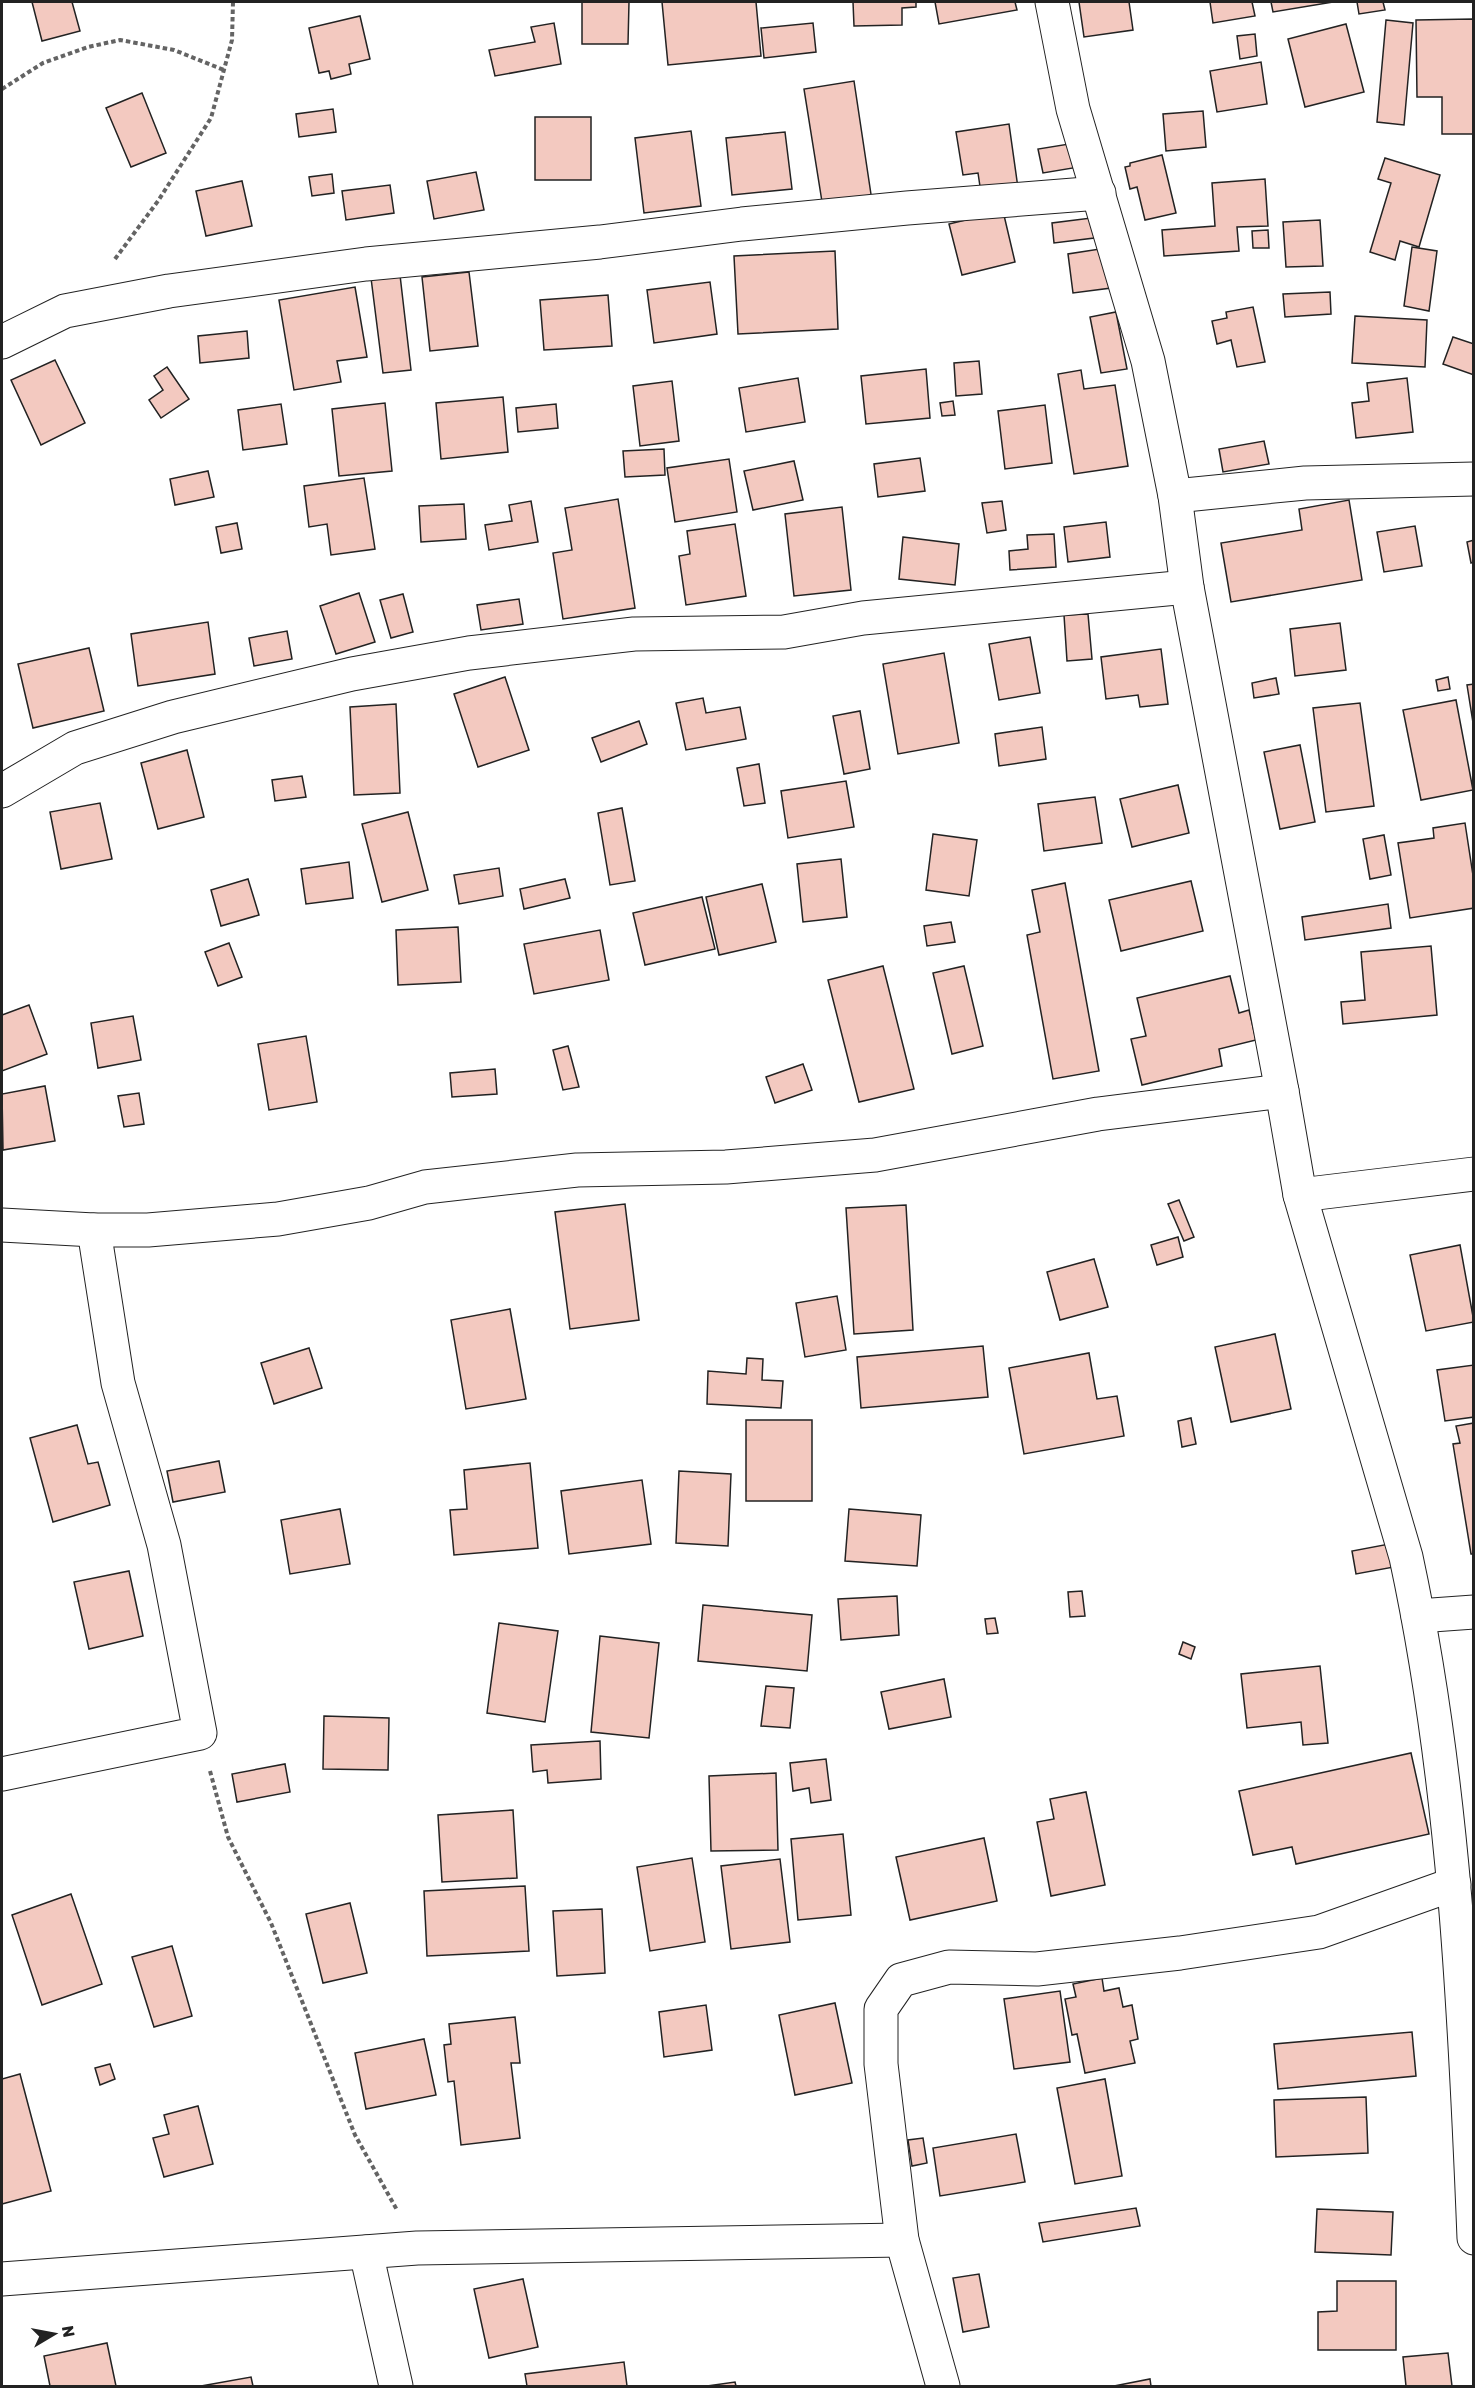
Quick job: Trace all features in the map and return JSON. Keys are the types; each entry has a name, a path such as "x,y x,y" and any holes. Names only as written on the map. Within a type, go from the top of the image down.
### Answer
{"street":[{"path":"1052,2 1073,109 1148,361 1175,496 1187,587 1300,1195 1406,1557 1418,1616 1454,1884 1471,2100 1473,2238"},
{"path":"2,342 65,311 169,291 366,264 600,242 742,224 907,208 1099,194"},
{"path":"1175,496 1305,483 1473,479"},
{"path":"2,791 75,748 173,717 352,674 469,653 634,634 784,632 863,618 1187,587"},
{"path":"2,1225 94,1230 148,1230 278,1219 369,1203 425,1187 578,1170 726,1167 875,1155 1098,1114 1282,1091"},
{"path":"1300,1195 1473,1174"},
{"path":"2,1774 200,1733 164,1545 118,1383 94,1230"},
{"path":"1418,1616 1473,1612"},
{"path":"943,2386 902,2240 881,2064 881,2009 901,1980 949,1967 1036,1969 1180,1953 1319,1932 1454,1884"},
{"path":"2,2279 417,2248 902,2240"},
{"path":"366,2252 396,2386"}],"path":[{"path":"112,263 158,201 211,118 232,40 233,2"},
{"path":"2,89 43,63 88,46 120,40 174,50 224,70"},
{"path":"200,1733 228,1837 271,1923 355,2135 417,2248"}],"building":[{"path":"32,2 72,2 80,31 42,41"},
{"path":"582,2 629,2 628,44 582,44"},
{"path":"662,2 756,2 761,56 668,65"},
{"path":"853,2 916,2 916,7 902,8 902,25 854,26"},
{"path":"935,2 1015,2 1017,10 939,24"},
{"path":"1079,2 1129,2 1133,30 1084,37"},
{"path":"1210,2 1252,2 1255,16 1213,23"},
{"path":"1271,2 1333,2 1273,12"},
{"path":"1357,2 1383,2 1385,10 1359,14"},
{"path":"360,16 370,59 349,64 351,74 331,79 329,71 319,73 309,28"},
{"path":"1473,19 1474,134 1442,134 1442,97 1417,97 1416,20"},
{"path":"1386,20 1413,23 1404,125 1377,122"},
{"path":"554,23 561,64 495,76 489,50 535,42 531,27"},
{"path":"813,23 816,52 764,58 761,28"},
{"path":"1346,24 1364,92 1305,107 1288,39"},
{"path":"1255,34 1257,56 1240,59 1237,36"},
{"path":"1261,62 1267,104 1217,112 1210,71"},
{"path":"854,81 872,201 823,208 804,89"},
{"path":"142,93 166,153 131,167 106,108"},
{"path":"333,109 336,132 299,137 296,114"},
{"path":"1203,111 1206,147 1166,151 1163,114"},
{"path":"535,117 591,117 591,180 535,180"},
{"path":"1009,124 1018,188 981,193 978,173 963,175 956,132"},
{"path":"691,131 701,206 644,213 635,138"},
{"path":"785,132 792,189 732,195 726,138"},
{"path":"1075,143 1079,167 1043,173 1038,149"},
{"path":"1162,155 1176,213 1145,220 1137,187 1130,189 1125,167 1130,166 1130,163"},
{"path":"1385,158 1440,175 1419,247 1400,241 1395,260 1370,252 1391,183 1378,179"},
{"path":"476,172 484,210 434,219 427,181"},
{"path":"332,174 334,193 312,196 309,177"},
{"path":"1265,179 1268,226 1237,227 1239,251 1164,256 1162,230 1215,226 1212,183"},
{"path":"242,181 252,226 206,236 196,191"},
{"path":"390,185 394,213 346,220 342,191"},
{"path":"1003,211 1015,262 962,275 949,224"},
{"path":"1091,218 1094,238 1054,243 1052,223"},
{"path":"1320,220 1323,266 1286,267 1283,222"},
{"path":"1268,230 1269,248 1253,248 1252,231"},
{"path":"1412,247 1437,251 1429,311 1404,306"},
{"path":"1106,248 1111,288 1073,293 1068,254"},
{"path":"835,251 838,329 738,334 734,256"},
{"path":"469,272 478,346 430,351 422,277"},
{"path":"400,275 411,370 383,373 371,278"},
{"path":"710,282 717,334 654,343 647,290"},
{"path":"355,287 367,357 337,361 341,382 294,390 279,300"},
{"path":"1330,292 1331,314 1285,317 1283,294"},
{"path":"608,295 612,346 544,350 540,300"},
{"path":"1253,307 1265,362 1237,367 1231,340 1217,344 1212,321 1227,318 1226,312"},
{"path":"1116,312 1127,369 1101,373 1090,317"},
{"path":"1355,316 1427,320 1425,367 1352,363"},
{"path":"247,331 249,358 200,363 198,336"},
{"path":"1453,337 1474,344 1474,375 1443,364"},
{"path":"55,360 85,423 41,445 11,380"},
{"path":"979,361 982,394 956,396 954,363"},
{"path":"167,367 189,399 161,418 149,400 163,390 154,376"},
{"path":"926,369 930,418 866,424 861,376"},
{"path":"1081,370 1084,389 1115,385 1128,466 1074,474 1058,374"},
{"path":"798,378 805,422 746,432 739,388"},
{"path":"1407,378 1413,432 1356,438 1352,403 1369,401 1367,383"},
{"path":"672,381 679,441 640,446 633,386"},
{"path":"503,397 508,452 441,459 436,403"},
{"path":"953,401 955,415 942,416 940,403"},
{"path":"385,403 392,471 339,476 332,409"},
{"path":"281,404 287,444 243,450 238,410"},
{"path":"556,404 558,428 518,432 516,408"},
{"path":"1045,405 1052,463 1005,469 998,411"},
{"path":"1264,441 1269,464 1223,472 1219,449"},
{"path":"664,449 665,475 625,477 623,451"},
{"path":"920,458 925,491 878,497 874,464"},
{"path":"729,459 737,512 675,522 667,468"},
{"path":"794,461 803,500 753,510 744,471"},
{"path":"208,471 214,497 175,505 170,479"},
{"path":"364,478 375,549 331,555 327,524 309,527 304,486"},
{"path":"618,499 635,608 563,619 553,553 572,550 565,508"},
{"path":"1349,500 1362,580 1231,602 1221,543 1302,530 1299,509"},
{"path":"531,501 538,542 489,550 485,525 512,521 509,505"},
{"path":"1002,501 1006,530 987,533 982,503"},
{"path":"464,504 466,539 421,542 419,506"},
{"path":"842,507 851,590 794,596 785,514"},
{"path":"1106,522 1110,557 1068,562 1064,527"},
{"path":"237,523 242,549 221,553 216,527"},
{"path":"735,524 746,596 686,605 679,556 690,554 687,531"},
{"path":"1415,526 1422,566 1384,572 1377,532"},
{"path":"1054,534 1056,567 1010,570 1009,551 1028,549 1027,535"},
{"path":"903,537 959,544 955,585 899,579"},
{"path":"1474,540 1474,562 1471,563 1467,542"},
{"path":"359,593 375,642 336,654 320,606"},
{"path":"403,594 413,632 391,638 380,600"},
{"path":"519,599 523,624 481,630 477,605"},
{"path":"1088,614 1092,659 1067,661 1064,615"},
{"path":"208,622 215,674 138,686 131,634"},
{"path":"1340,623 1346,670 1295,676 1290,629"},
{"path":"287,631 292,659 254,666 249,638"},
{"path":"1030,637 1040,693 999,700 989,644"},
{"path":"89,648 104,711 33,728 18,664"},
{"path":"1161,649 1168,704 1140,707 1138,695 1106,699 1101,657"},
{"path":"944,653 959,743 898,754 883,664"},
{"path":"505,677 529,750 478,767 454,694"},
{"path":"1448,677 1450,689 1438,691 1436,680"},
{"path":"1276,678 1279,694 1254,698 1252,683"},
{"path":"1474,684 1474,729 1467,685"},
{"path":"703,698 706,713 740,707 746,739 686,750 676,703"},
{"path":"1456,700 1473,790 1421,800 1403,710"},
{"path":"1360,703 1374,806 1326,812 1313,708"},
{"path":"396,704 400,793 354,795 350,707"},
{"path":"860,711 870,769 844,774 833,716"},
{"path":"639,721 647,744 601,762 592,738"},
{"path":"1042,727 1046,759 999,766 995,734"},
{"path":"1300,745 1315,822 1280,829 1264,752"},
{"path":"187,750 204,817 158,829 141,763"},
{"path":"759,764 765,803 744,806 737,768"},
{"path":"302,776 306,797 275,801 272,780"},
{"path":"846,781 854,827 788,838 781,791"},
{"path":"1178,785 1189,833 1132,847 1120,799"},
{"path":"1095,797 1102,843 1044,851 1038,804"},
{"path":"100,803 112,859 61,869 50,812"},
{"path":"622,808 635,881 610,885 598,813"},
{"path":"408,812 428,890 382,902 362,824"},
{"path":"1465,823 1474,882 1474,908 1410,918 1398,843 1434,838 1433,828"},
{"path":"933,834 977,840 969,896 926,890"},
{"path":"1384,835 1391,875 1370,879 1363,839"},
{"path":"841,859 847,917 803,922 797,864"},
{"path":"349,862 353,898 306,904 301,869"},
{"path":"499,868 503,896 459,904 454,875"},
{"path":"248,879 259,915 221,926 211,890"},
{"path":"565,879 570,898 524,909 520,889"},
{"path":"1191,881 1203,931 1121,951 1109,900"},
{"path":"1065,883 1099,1071 1053,1079 1027,935 1040,932 1032,890"},
{"path":"762,884 776,942 719,955 706,897"},
{"path":"702,897 715,949 645,965 633,913"},
{"path":"1388,904 1391,928 1305,940 1302,917"},
{"path":"951,922 955,942 927,946 924,926"},
{"path":"458,927 461,982 398,985 396,930"},
{"path":"600,930 609,980 534,994 524,944"},
{"path":"229,943 242,977 218,986 205,952"},
{"path":"1431,946 1437,1015 1343,1024 1341,1002 1365,1000 1361,952"},
{"path":"883,966 914,1089 859,1102 828,980"},
{"path":"964,966 983,1046 952,1054 933,973"},
{"path":"1230,976 1239,1013 1249,1010 1256,1040 1219,1049 1222,1066 1142,1085 1131,1039 1146,1036 1137,998"},
{"path":"29,1005 47,1054 2,1071 2,1015"},
{"path":"133,1016 141,1060 98,1068 91,1023"},
{"path":"306,1036 317,1102 269,1110 258,1044"},
{"path":"568,1046 579,1087 563,1090 553,1050"},
{"path":"803,1064 812,1090 775,1103 766,1077"},
{"path":"495,1069 497,1094 452,1097 450,1073"},
{"path":"45,1086 55,1141 3,1150 2,1094"},
{"path":"139,1093 144,1124 124,1127 118,1096"},
{"path":"1179,1200 1194,1237 1184,1241 1168,1204"},
{"path":"625,1204 639,1320 570,1329 555,1212"},
{"path":"906,1205 913,1330 854,1334 846,1208"},
{"path":"1178,1237 1183,1257 1157,1265 1151,1245"},
{"path":"1460,1245 1474,1322 1426,1331 1410,1255"},
{"path":"1094,1259 1108,1307 1060,1320 1047,1272"},
{"path":"837,1296 846,1350 805,1357 796,1303"},
{"path":"510,1309 526,1399 466,1409 451,1320"},
{"path":"1275,1334 1291,1409 1231,1422 1215,1347"},
{"path":"983,1346 988,1397 861,1408 857,1357"},
{"path":"309,1348 322,1388 274,1404 261,1363"},
{"path":"1089,1353 1097,1399 1117,1396 1124,1436 1024,1454 1009,1368"},
{"path":"747,1358 763,1359 762,1380 783,1381 781,1408 707,1404 708,1371 746,1374"},
{"path":"1474,1365 1474,1417 1445,1421 1437,1370"},
{"path":"1191,1418 1196,1444 1182,1447 1178,1421"},
{"path":"746,1420 812,1420 812,1501 746,1501"},
{"path":"1474,1423 1474,1554 1471,1554 1453,1444 1460,1443 1456,1426"},
{"path":"77,1425 88,1464 98,1462 110,1505 53,1522 30,1438"},
{"path":"219,1461 225,1492 173,1502 167,1471"},
{"path":"530,1463 538,1548 454,1555 450,1510 467,1509 464,1470"},
{"path":"679,1471 731,1474 728,1546 676,1543"},
{"path":"642,1480 651,1544 569,1554 561,1491"},
{"path":"340,1509 350,1564 290,1574 281,1520"},
{"path":"849,1509 921,1515 917,1566 845,1561"},
{"path":"1389,1544 1394,1567 1356,1574 1352,1551"},
{"path":"129,1571 143,1636 89,1649 74,1582"},
{"path":"1082,1591 1085,1616 1070,1617 1068,1592"},
{"path":"897,1596 899,1635 841,1640 838,1599"},
{"path":"703,1605 812,1615 807,1671 698,1661"},
{"path":"995,1618 998,1633 987,1634 985,1619"},
{"path":"499,1623 558,1631 545,1722 487,1713"},
{"path":"600,1636 659,1643 649,1738 591,1732"},
{"path":"1183,1642 1195,1647 1191,1659 1179,1654"},
{"path":"1320,1666 1328,1743 1303,1745 1301,1722 1247,1728 1241,1674"},
{"path":"944,1679 951,1717 889,1729 881,1692"},
{"path":"766,1686 794,1688 790,1728 761,1726"},
{"path":"324,1716 389,1718 388,1770 323,1769"},
{"path":"600,1741 601,1779 548,1783 547,1770 533,1772 531,1745"},
{"path":"1411,1753 1429,1834 1296,1864 1292,1847 1253,1855 1239,1791"},
{"path":"826,1759 831,1800 811,1803 809,1788 793,1791 790,1763"},
{"path":"285,1764 290,1792 237,1802 232,1774"},
{"path":"776,1773 778,1850 711,1851 709,1776"},
{"path":"1086,1792 1105,1885 1051,1896 1037,1822 1054,1819 1050,1799"},
{"path":"513,1810 517,1878 442,1882 438,1815"},
{"path":"843,1834 851,1915 798,1920 791,1839"},
{"path":"984,1838 997,1901 910,1920 896,1857"},
{"path":"692,1858 705,1942 650,1951 637,1867"},
{"path":"780,1859 790,1942 731,1949 721,1866"},
{"path":"525,1886 529,1951 427,1956 424,1891"},
{"path":"71,1894 102,1984 42,2005 12,1915"},
{"path":"350,1903 367,1973 323,1983 306,1914"},
{"path":"602,1909 605,1973 557,1976 553,1911"},
{"path":"172,1946 192,2016 154,2027 132,1957"},
{"path":"1102,1978 1104,1991 1119,1988 1123,2007 1132,2005 1138,2039 1130,2041 1135,2063 1085,2073 1077,2034 1072,2035 1065,1999 1076,1997 1073,1984"},
{"path":"1060,1991 1070,2062 1014,2069 1004,1999"},
{"path":"835,2003 852,2083 795,2095 779,2015"},
{"path":"706,2005 712,2050 664,2057 659,2012"},
{"path":"515,2017 520,2063 511,2063 520,2138 461,2145 454,2081 448,2082 444,2045 451,2044 449,2024"},
{"path":"1412,2032 1416,2076 1278,2089 1274,2044"},
{"path":"424,2039 436,2095 366,2109 355,2053"},
{"path":"110,2064 115,2079 100,2085 95,2068"},
{"path":"20,2074 51,2191 2,2204 2,2079"},
{"path":"1105,2079 1122,2176 1075,2184 1057,2088"},
{"path":"1366,2097 1368,2153 1276,2157 1274,2100"},
{"path":"198,2106 213,2164 164,2177 153,2138 169,2134 164,2115"},
{"path":"1016,2134 1025,2182 940,2196 933,2148"},
{"path":"923,2138 927,2163 912,2166 908,2140"},
{"path":"1136,2208 1140,2226 1043,2242 1039,2223"},
{"path":"1317,2209 1393,2212 1391,2255 1315,2252"},
{"path":"979,2274 989,2327 963,2332 953,2278"},
{"path":"523,2279 538,2347 489,2358 474,2289"},
{"path":"1337,2281 1396,2281 1396,2350 1318,2350 1318,2312 1337,2311"},
{"path":"107,2343 116,2386 50,2386 44,2356"},
{"path":"1448,2353 1452,2386 1406,2386 1403,2357"},
{"path":"624,2362 627,2386 527,2386 525,2374"},
{"path":"251,2377 253,2386 201,2386"},
{"path":"1150,2379 1151,2386 1114,2386"},
{"path":"735,2382 736,2386 707,2386"}]}
